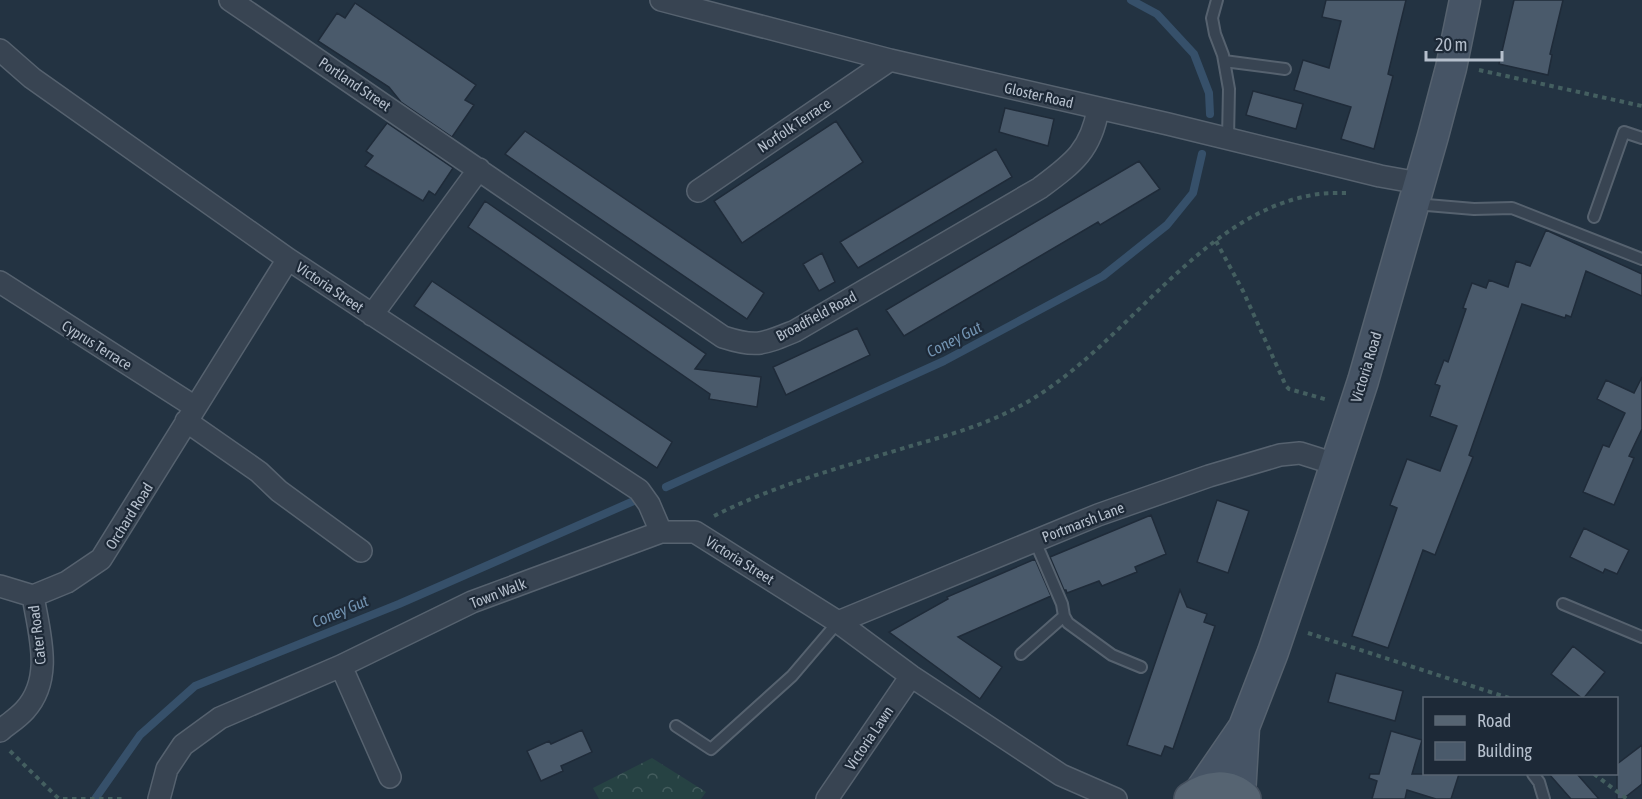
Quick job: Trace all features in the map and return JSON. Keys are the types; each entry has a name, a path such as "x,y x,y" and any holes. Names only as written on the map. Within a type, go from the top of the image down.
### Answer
{"main road":[{"path":"1194,796 1218,788 1229,790 1242,797"}],"street":[{"name":"Portland Street","path":"230,0 479,169"},
{"name":"Gloster Road","path":"661,0 890,60 1228,138 1380,176 1416,194"},
{"name":"Victoria Road","path":"1194,796 1244,727 1273,652 1353,408 1451,68 1465,0"},
{"name":"Victoria Street","path":"0,50 32,78 288,259 639,490 649,504 661,532 695,532 838,622 911,676 1061,775 1116,799"},
{"name":"Norfolk Terrace","path":"698,191 890,60"},
{"name":"Broadfield Road","path":"479,169 723,337 754,345 795,331 1040,188 1071,165 1086,147 1098,109"},
{"path":"372,315 479,169"},
{"name":"Victoria Street","path":"191,414 288,259"},
{"name":"Cyprus Terrace","path":"1,286 191,414 279,491 361,551"},
{"name":"Orchard Road","path":"33,596 67,582 101,559 119,534 191,414"},
{"name":"Portmarsh Lane","path":"838,622 1098,515 1209,476 1280,455 1300,453 1335,464"},
{"name":"Town Walk","path":"159,799 167,769 183,745 220,718 341,666 472,602 661,532"},
{"path":"0,586 33,596"},
{"name":"Cater Road","path":"4,740 27,709 41,681 43,657 33,596"},
{"path":"341,666 390,777"},
{"name":"Victoria Lawn","path":"827,799 911,676"},
{"name":"Victoria Road","path":"1242,797 1244,727"}],"lane":[{"path":"1217,0 1212,18 1229,89 1228,138"},
{"path":"1224,61 1285,69"},
{"path":"1594,217 1624,132 1642,138"},
{"path":"1416,194 1474,209 1512,208 1642,259"},
{"path":"1035,541 1068,623 1112,655 1141,667"},
{"path":"1563,604 1642,637"},
{"path":"1021,654 1064,616"},
{"path":"676,726 711,749 792,676 838,622"},
{"path":"1534,775 1539,782 1544,799"}],"path":[{"path":"1451,68 1482,70 1642,106"},
{"path":"695,532 709,519 746,500 829,470 965,430 1017,408 1080,365 1185,266 1228,231 1276,205 1318,194 1357,195"},
{"path":"1216,241 1243,291 1289,389 1353,408"},
{"path":"1281,624 1503,697"},
{"path":"4,740 61,799 126,799"},
{"path":"1595,775 1627,799"}],"green space":[{"path":"652,758 706,792 701,799 599,799 593,788"}],"building":[{"path":"1326,0 1406,0 1388,74 1393,76 1374,149 1341,139 1351,107 1294,90 1303,60 1329,68 1341,21 1322,17"},
{"path":"1514,0 1563,0 1550,54 1552,55 1548,75 1499,64"},
{"path":"355,3 476,85 465,100 474,105 452,137 401,102 389,87 318,41 337,13 345,18"},
{"path":"1253,91 1303,104 1296,129 1246,115"},
{"path":"1005,108 1054,119 1048,146 999,132"},
{"path":"836,121 863,162 742,243 714,201"},
{"path":"387,123 453,168 435,195 429,191 423,201 365,166 373,156 366,151"},
{"path":"525,131 764,293 747,319 505,154"},
{"path":"996,149 1012,177 858,268 840,242"},
{"path":"1139,161 1160,189 1100,225 1098,222 904,336 886,310"},
{"path":"485,201 706,354 695,369 761,377 757,407 709,399 710,394 468,227"},
{"path":"1546,230 1642,274 1642,296 1586,271 1571,317 1566,315 1565,318 1522,304 1469,455 1473,457 1435,555 1423,550 1388,648 1352,636 1397,508 1390,505 1407,459 1440,471 1457,426 1430,416 1440,386 1435,384 1444,360 1448,362 1466,309 1463,308 1472,283 1486,288 1489,280 1508,287 1516,261 1530,266"},
{"path":"822,253 835,282 819,291 803,264"},
{"path":"432,281 672,442 657,468 414,306"},
{"path":"857,328 870,355 786,395 773,367"},
{"path":"1642,377 1642,429 1629,456 1634,458 1614,505 1583,492 1603,445 1609,447 1625,413 1597,399 1606,380 1634,393"},
{"path":"1217,500 1249,511 1228,573 1197,562"},
{"path":"1151,515 1166,554 1135,567 1137,572 1102,586 1099,581 1067,593 1064,590 1050,557"},
{"path":"1584,528 1629,550 1617,574 1605,569 1603,573 1570,557"},
{"path":"1035,559 1051,596 958,637 1002,667 980,699 889,632 948,599 947,597"},
{"path":"1180,590 1187,607 1207,614 1204,622 1215,626 1173,749 1165,746 1161,756 1127,745"},
{"path":"1573,646 1605,672 1585,697 1580,697 1551,674"},
{"path":"1336,673 1403,691 1395,721 1328,702"},
{"path":"582,730 592,752 561,766 563,771 541,781 527,751 549,741 551,744"},
{"path":"1391,731 1422,740 1412,774 1459,775 1451,799 1436,799 1407,790 1405,799 1372,799 1377,781 1369,778 1370,774 1379,774"},
{"path":"1642,745 1642,784 1623,799 1617,799 1618,763"},
{"path":"1550,775 1578,775 1599,799 1571,799"}],"waterway":[{"name":"Coney Gut","path":"1131,0 1157,14 1194,54 1209,93 1210,114"},
{"name":"Coney Gut","path":"666,487 944,361 1103,276 1167,225 1193,193 1202,154"},
{"name":"Coney Gut","path":"95,799 140,735 195,686 399,604 636,500"}]}
